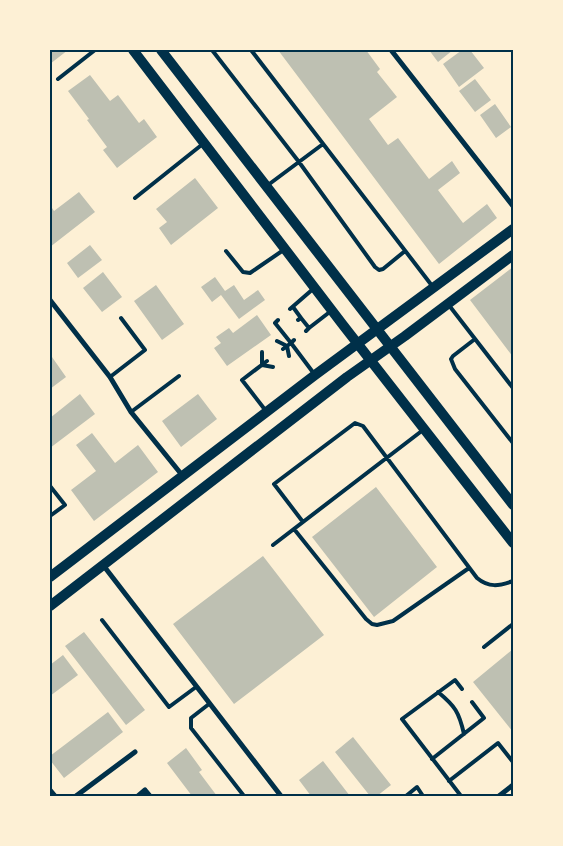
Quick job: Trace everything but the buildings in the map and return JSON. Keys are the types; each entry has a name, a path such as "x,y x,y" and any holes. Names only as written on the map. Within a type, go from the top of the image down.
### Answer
{"main road":[{"path":"133,50 357,344 513,543"},
{"path":"161,50 513,505"},
{"path":"50,577 315,375 513,229"},
{"path":"50,606 371,360 513,255"}],"street":[{"path":"391,50 513,206"},
{"path":"50,300 110,377 131,412 182,475"},
{"path":"104,565 281,796"},
{"path":"76,796 135,752"},
{"path":"499,796 513,785"},
{"path":"50,790 55,796"},
{"path":"138,796 145,790 150,796"}],"lane":[{"path":"58,78 95,50"},
{"path":"212,50 299,162 379,270 405,251"},
{"path":"251,50 433,288"},
{"path":"135,198 204,143"},
{"path":"266,186 323,144"},
{"path":"226,251 243,272 250,273 285,249"},
{"path":"314,287 291,308 307,330 332,310"},
{"path":"448,304 513,388"},
{"path":"110,377 145,350 121,318"},
{"path":"278,320 275,323 284,331 289,344 315,375"},
{"path":"475,339 453,356 452,362 455,369 513,443"},
{"path":"277,340 289,344"},
{"path":"288,356 289,344"},
{"path":"262,352 262,365"},
{"path":"266,412 242,380 267,361"},
{"path":"262,365 273,368"},
{"path":"131,412 178,376"},
{"path":"304,522 274,484 355,423 363,426 477,578 484,584 499,586 513,581"},
{"path":"273,545 425,429"},
{"path":"50,486 65,505 50,516"},
{"path":"294,529 372,624 377,625 393,621 469,568"},
{"path":"102,620 169,707 196,687"},
{"path":"484,646 513,624"},
{"path":"461,796 402,719 455,680 462,689"},
{"path":"438,692 460,714 464,734"},
{"path":"432,759 484,718 472,702"},
{"path":"209,704 191,718 191,728 244,796"},
{"path":"449,781 498,743 513,762"},
{"path":"406,796 417,787 423,796"}]}
